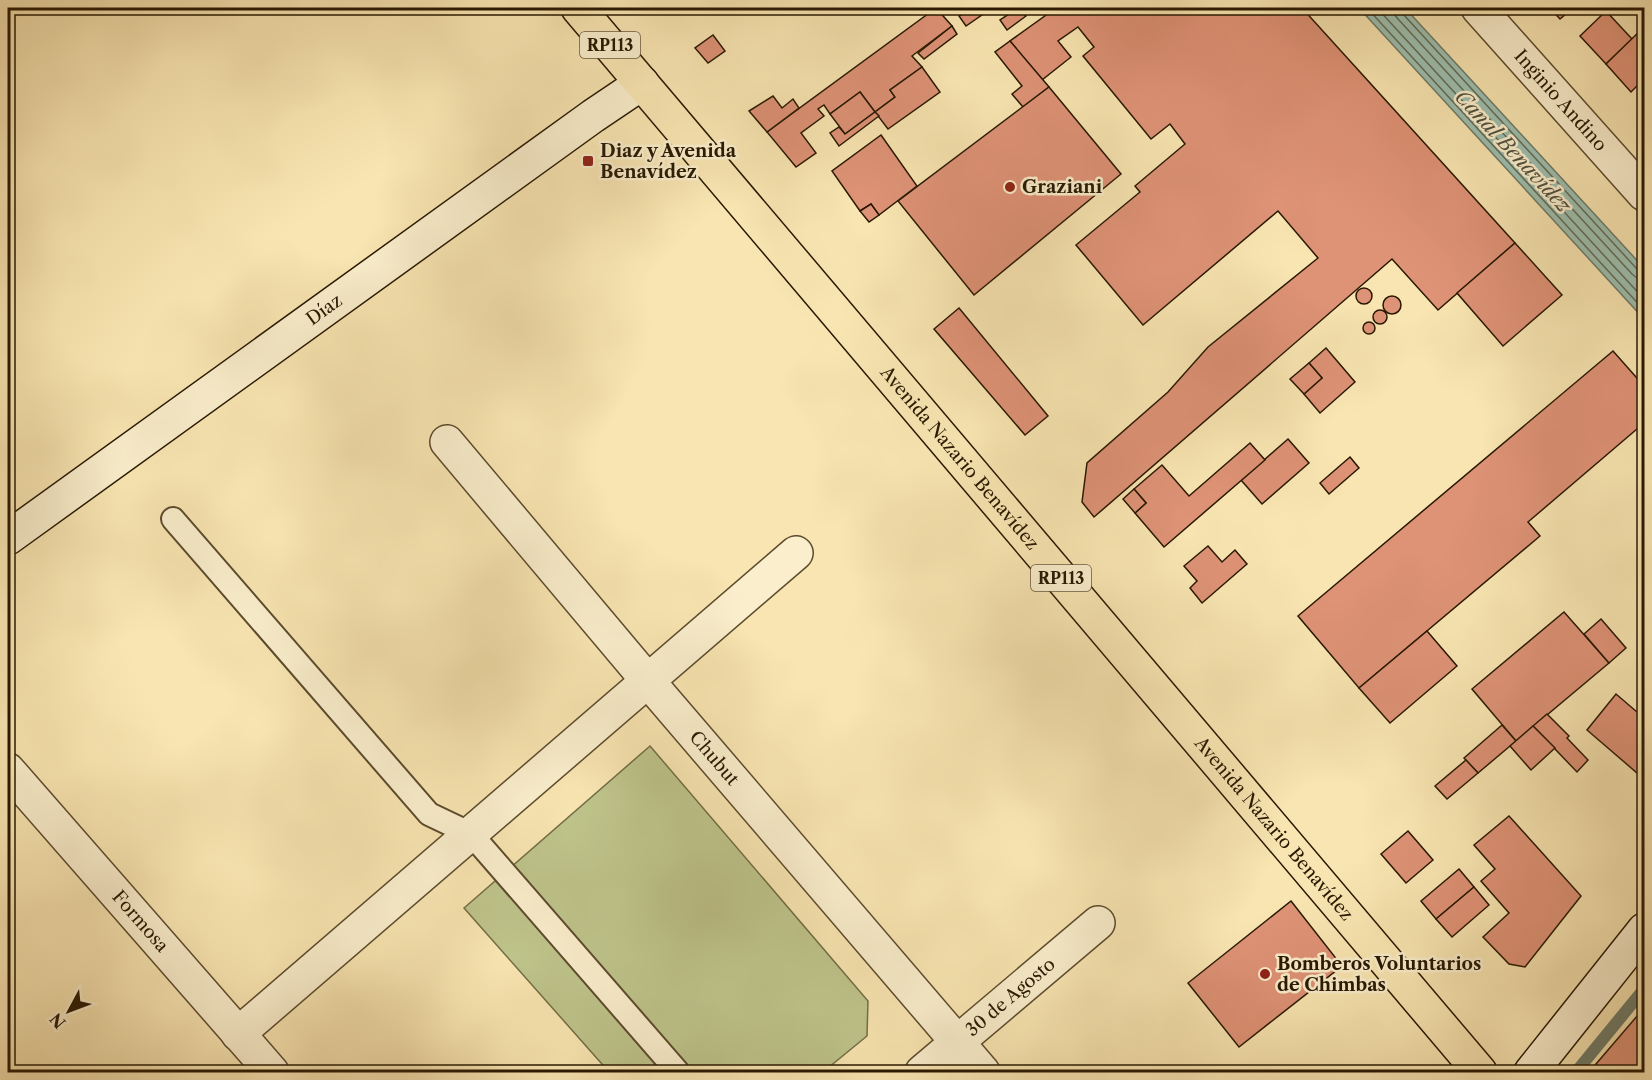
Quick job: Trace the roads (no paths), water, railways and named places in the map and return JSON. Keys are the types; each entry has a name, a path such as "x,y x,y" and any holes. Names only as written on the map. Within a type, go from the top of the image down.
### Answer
{"main road":[{"name":"Avenida Nazario Benavídez","path":"578,8 1480,1072"}],"street":[{"name":"Inginio Andino","path":"1478,8 1644,194"},
{"name":"Díaz","path":"8,538 642,83"},
{"name":"Chubut","path":"447,442 983,1072"},
{"path":"238,1034 796,553"},
{"name":"Formosa","path":"8,770 272,1072"},
{"name":"30 de Agosto","path":"922,1072 1098,923"},
{"path":"1531,1072 1644,930"}],"lane":[{"path":"173,519 429,814 471,834 678,1072"}],"water":[{"name":"Canal Benavídez","path":"1359,8 1405,8 1644,268 1644,319"}],"waterway":[{"path":"1576,1072 1644,989"}],"place":[{"name":"Diaz y Avenida Benavídez","path":"588,161"},
{"name":"Graziani","path":"1010,187"},
{"name":"Bomberos Voluntarios de Chimbas","path":"1265,974"}]}
